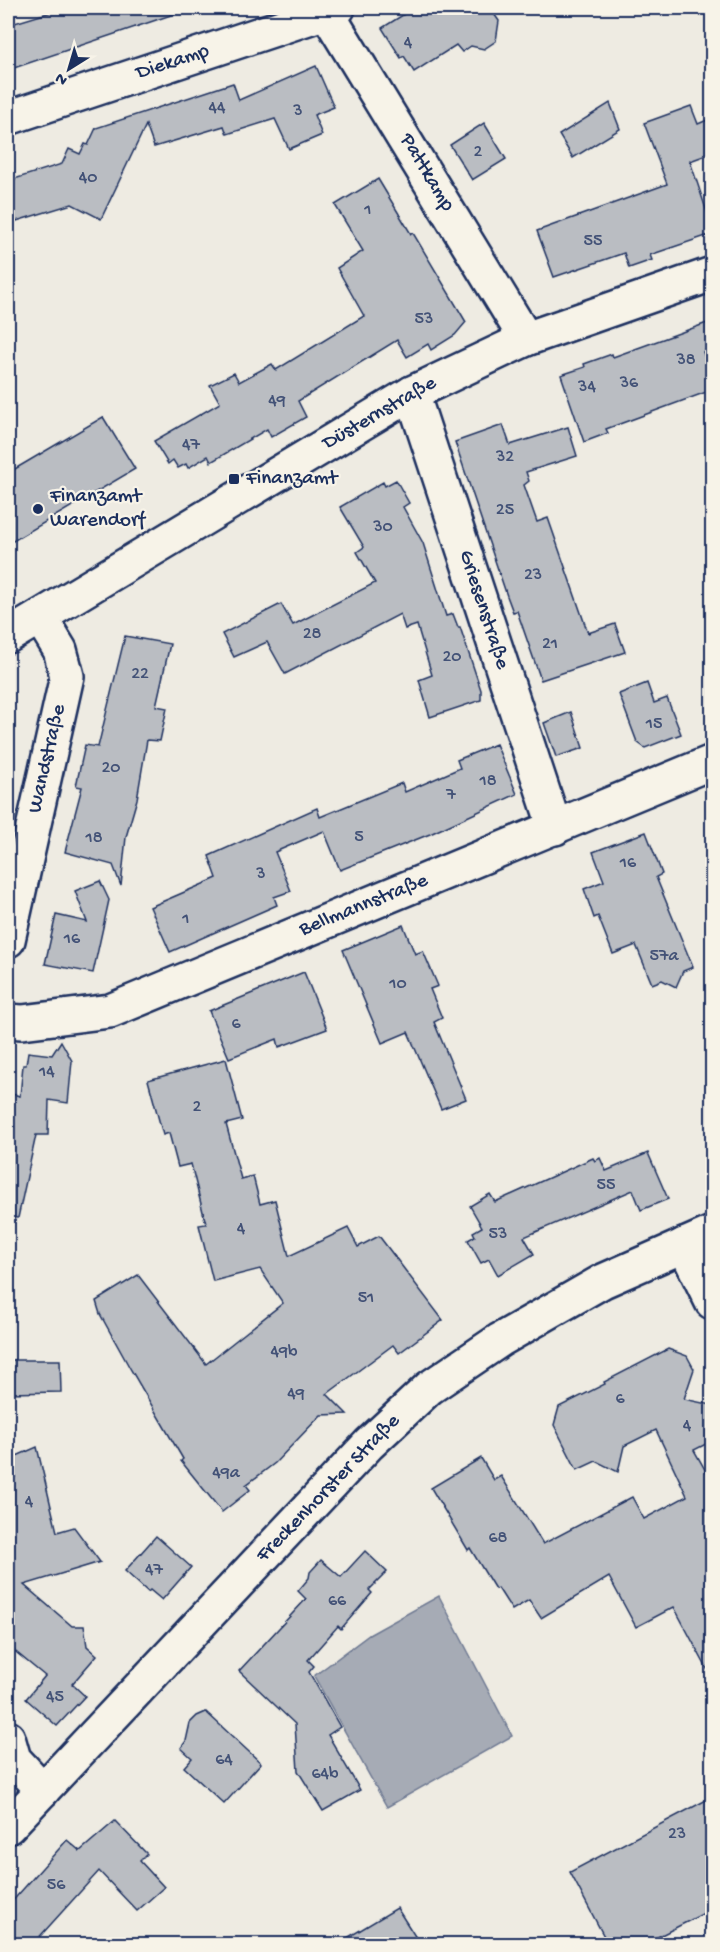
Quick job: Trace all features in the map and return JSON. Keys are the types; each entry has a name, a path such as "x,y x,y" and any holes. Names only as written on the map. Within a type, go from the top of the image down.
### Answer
{"street":[{"name":"Diekamp","path":"8,118 330,9"},
{"name":"Pattkamp","path":"330,9 526,339"},
{"name":"Düsternstraße","path":"8,636 412,393 526,339 712,274"},
{"name":"Griesenstraße","path":"412,393 555,828"},
{"name":"Wandstraße","path":"8,940 67,676 60,650 40,617"},
{"name":"Bellmannstraße","path":"8,1021 22,1022 110,1011 712,762"},
{"path":"698,1239 712,1302"},
{"name":"Freckenhorster Straße","path":"8,1827 362,1452 429,1388 500,1340 603,1281 698,1239"},
{"path":"8,1738 14,1759 43,1790"}],"shaded area":[{"path":"439,1596 512,1736 387,1807 314,1676 369,1635"}],"building":[{"path":"64,8 179,8 180,12 8,70 8,25"},
{"path":"414,8 490,8 499,21 496,41 484,49 471,46 462,52 456,45 414,72 404,56 401,58 382,28"},
{"path":"316,66 334,107 314,115 322,135 289,149 275,119 227,134 224,126 154,147 146,125 101,219 72,204 13,222 8,204 8,181 62,164 69,149 80,154 85,144 88,145 96,128 233,83 239,100"},
{"path":"610,103 620,129 573,158 559,135"},
{"path":"691,106 698,124 712,118 712,153 690,161 712,227 712,234 650,255 652,260 629,268 624,253 554,277 537,231 667,184 644,123"},
{"path":"484,123 506,159 472,180 450,145"},
{"path":"378,179 466,322 455,335 431,350 428,344 407,357 397,340 298,401 306,417 271,437 267,429 211,462 208,456 188,468 186,464 178,468 173,460 168,464 154,441 220,403 210,385 234,373 239,382 272,364 276,370 364,316 337,268 363,251 335,205"},
{"path":"707,323 712,337 712,348 703,352 712,377 712,390 606,429 608,433 584,442 561,375 612,354 613,357"},
{"name":"Finanzamt Warendorf","path":"103,417 135,469 8,544 8,473"},
{"path":"503,425 510,445 568,427 577,456 526,472 529,481 524,485 537,522 548,518 588,633 615,624 625,652 541,680 517,611 513,612 507,596 455,442"},
{"path":"396,480 409,503 403,507 423,543 446,616 453,614 460,627 481,690 481,700 430,717 419,680 432,675 417,625 405,629 400,614 285,674 267,642 234,657 222,634 281,604 293,625 375,583 357,552 364,547 340,507 383,482 385,486"},
{"path":"125,636 170,644 156,706 167,708 160,741 147,740 137,799 126,837 121,886 113,865 65,852 82,787 76,786 85,745 98,747"},
{"path":"647,683 654,703 667,698 681,734 645,748 637,742 619,694"},
{"path":"571,712 583,748 556,757 544,723"},
{"path":"496,744 517,794 430,834 340,870 324,831 275,852 291,891 274,897 277,905 170,952 150,907 217,878 209,856 317,808 320,817 402,783 405,792 460,768 457,760"},
{"path":"646,832 662,874 656,877 693,967 683,971 676,987 662,980 652,984 636,945 613,954 598,916 594,918 584,889 604,881 593,852"},
{"path":"100,881 109,900 93,973 45,964 56,915 87,922 75,891"},
{"path":"403,925 415,954 423,951 438,986 430,989 442,1018 434,1022 466,1099 441,1109 408,1032 382,1043 343,950"},
{"path":"304,972 327,1029 279,1047 277,1039 229,1058 209,1011"},
{"path":"61,1041 72,1061 68,1103 49,1100 48,1135 36,1135 18,1218 8,1217 8,1128 12,1094 20,1096 23,1065 26,1065 28,1052 52,1055"},
{"path":"226,1059 242,1120 226,1124 241,1179 253,1176 260,1204 275,1200 289,1256 348,1228 358,1247 379,1236 443,1320 399,1353 393,1345 327,1394 347,1414 321,1415 275,1463 246,1485 250,1490 222,1512 181,1461 183,1459 100,1314 96,1301 138,1275 206,1364 283,1303 260,1269 213,1281 199,1225 206,1224 191,1164 178,1167 169,1133 163,1135 148,1080"},
{"path":"648,1153 668,1199 641,1210 633,1190 524,1237 534,1254 498,1275 489,1259 481,1263 468,1240 475,1236 473,1232 482,1227 470,1206 490,1194 495,1202 593,1158 595,1161 600,1158 606,1171"},
{"path":"668,1349 687,1356 694,1369 684,1399 712,1405 712,1441 694,1450 712,1482 712,1678 674,1607 636,1627 609,1577 541,1618 529,1600 512,1610 498,1588 495,1589 470,1548 468,1550 431,1488 481,1458 494,1480 501,1476 543,1544 632,1497 644,1519 687,1496 656,1430 624,1446 618,1472 596,1461 577,1470 554,1425 559,1407"},
{"path":"8,1360 60,1360 61,1392 8,1393"},
{"path":"37,1447 57,1532 74,1527 100,1562 24,1585 72,1626 84,1626 87,1646 97,1655 72,1684 85,1696 57,1726 26,1699 45,1676 11,1648 8,1635 8,1479 15,1477 12,1458"},
{"path":"156,1536 191,1567 162,1600 150,1590 148,1592 125,1571"},
{"path":"365,1551 387,1572 369,1590 372,1593 341,1629 338,1626 308,1660 314,1666 309,1672 340,1727 328,1735 360,1790 323,1811 298,1771 295,1724 239,1671 306,1599 298,1591 321,1560 341,1577"},
{"path":"206,1712 261,1763 224,1804 184,1767 192,1758 181,1748 186,1741 190,1723 197,1716"},
{"path":"712,1797 712,1909 644,1944 608,1944 570,1872"},
{"path":"115,1821 147,1854 140,1861 164,1887 137,1911 99,1871 33,1944 8,1944 8,1906 67,1840 80,1851"},
{"path":"397,1908 420,1944 337,1944"}],"place":[{"name":"Finanzamt","path":"234,479"},
{"name":"Finanzamt Warendorf","path":"38,509"}]}
